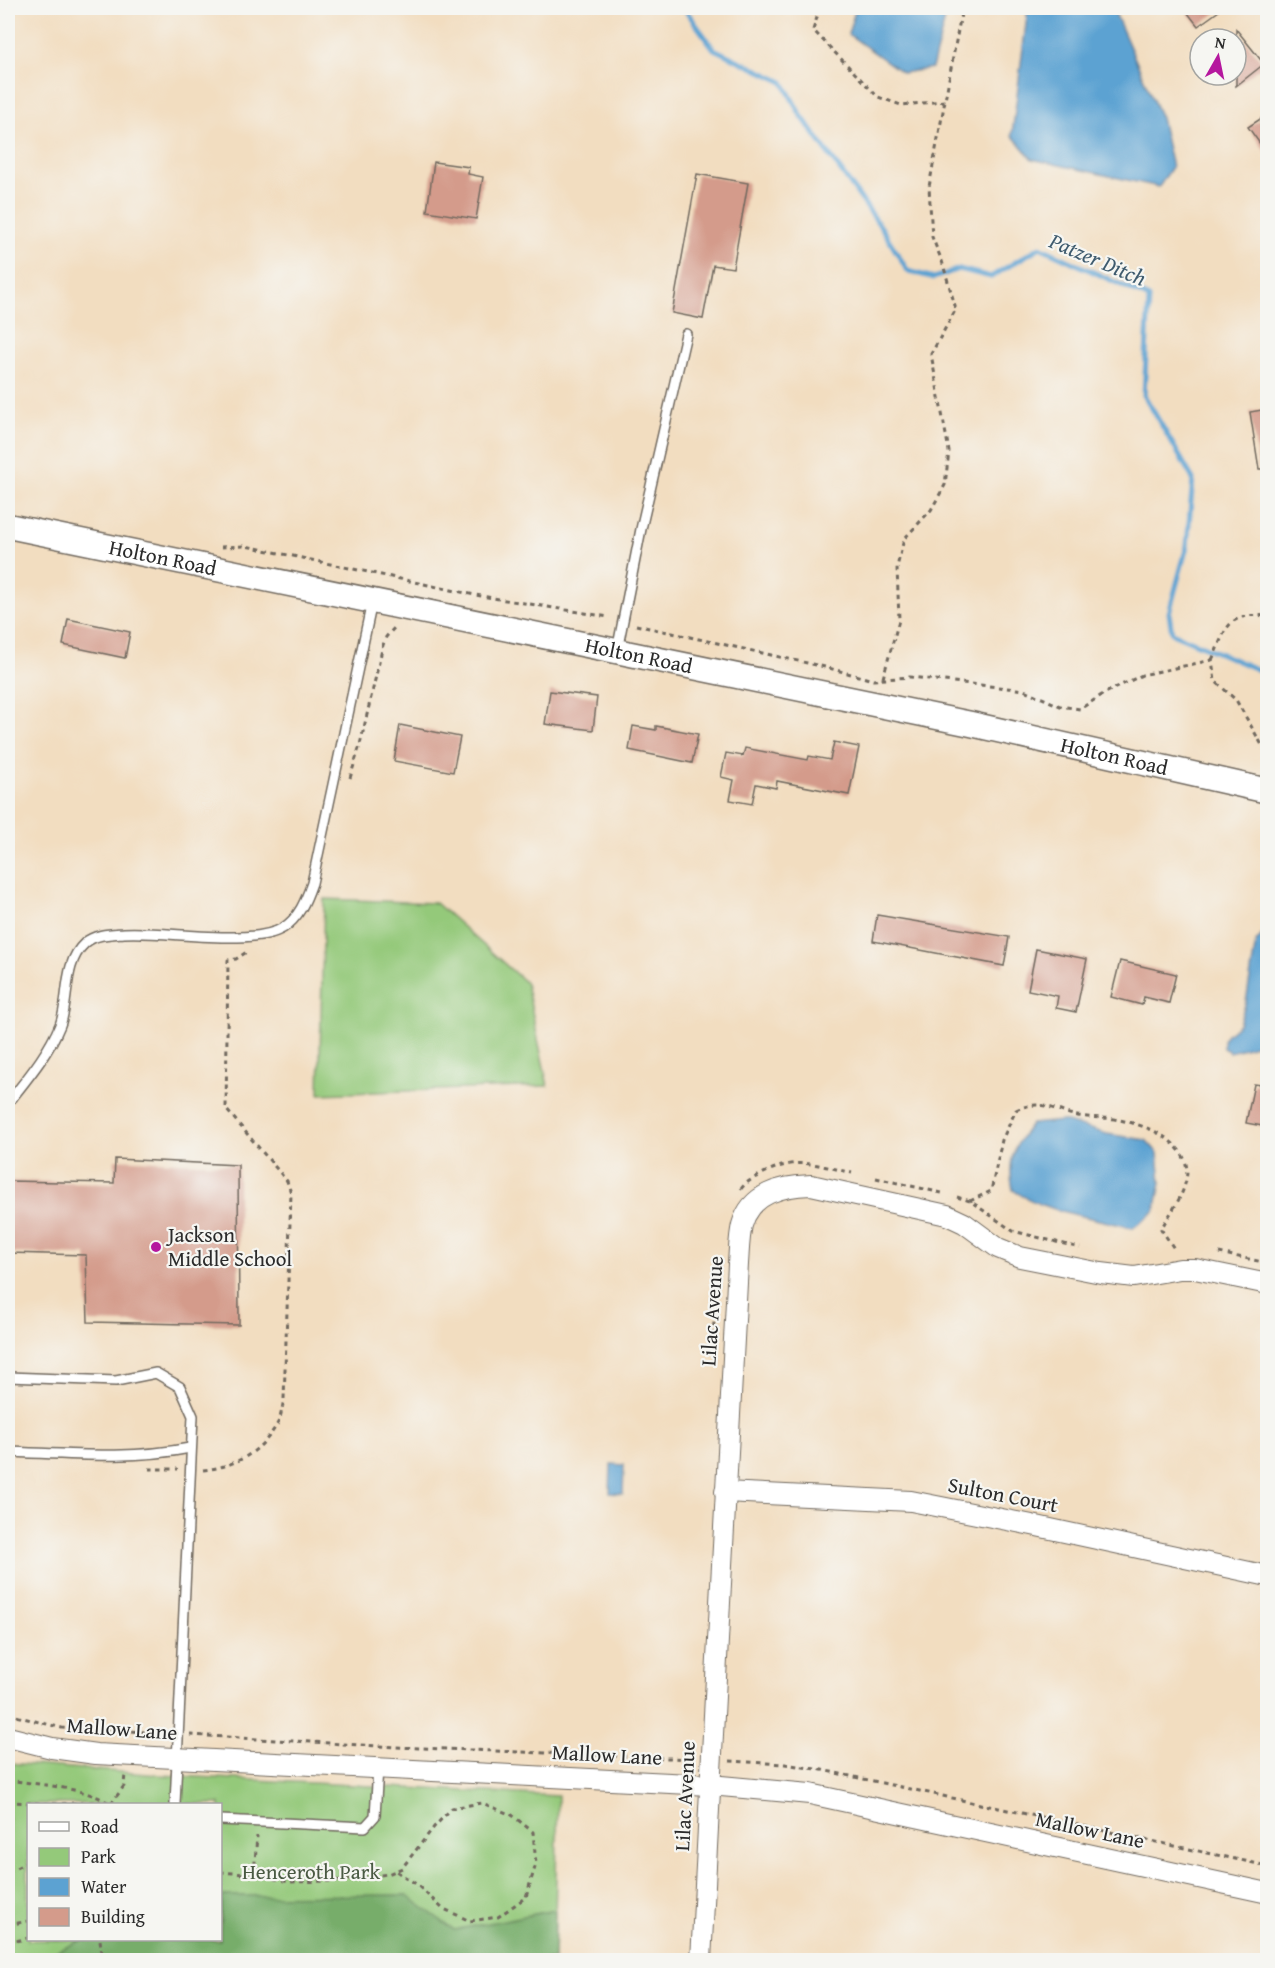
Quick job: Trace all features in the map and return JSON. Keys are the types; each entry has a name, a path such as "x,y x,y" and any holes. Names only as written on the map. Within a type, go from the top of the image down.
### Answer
{"street":[{"name":"Holton Road","path":"8,526 971,724 1161,769 1268,791"},
{"name":"Lilac Avenue","path":"701,1960 738,1264 742,1225 758,1198 774,1190 811,1185 947,1215 964,1223 998,1248 1020,1257 1134,1277 1180,1269 1195,1269 1268,1284"},
{"name":"Sulton Court","path":"725,1492 911,1501 1268,1576"},
{"name":"Mallow Lane","path":"8,1737 52,1748 96,1754 710,1785 810,1794 1268,1893"}],"lane":[{"path":"617,651 641,529 686,334"},
{"path":"8,1100 42,1060 60,1024 69,972 76,955 86,943 103,935 140,932 232,937 260,936 282,928 296,917 312,883 373,600"},
{"path":"8,1377 116,1381 156,1373 180,1387 192,1416 175,1803"},
{"path":"8,1452 129,1456 166,1453 190,1448"},
{"path":"222,1820 365,1827 375,1816 378,1768"}],"path":[{"path":"819,8 813,30 878,97 902,105 945,101"},
{"path":"883,678 899,620 897,567 904,539 931,510 945,484 949,451 931,354 956,309 942,261 932,237 929,187 961,14 959,8"},
{"path":"219,547 246,546 475,595 570,612 603,615 873,680 910,677 1024,690 1060,706 1080,709 1105,693 1142,675 1213,659"},
{"path":"1268,616 1250,614 1238,617 1229,624 1213,659 1215,681 1236,700 1262,745 1268,748"},
{"path":"349,780 360,745 383,645 386,637 399,625"},
{"path":"141,1468 205,1470 238,1462 261,1447 277,1424 284,1399 291,1193 287,1181 226,1108 228,960 236,959 254,946"},
{"path":"970,1202 991,1191 1002,1140 1016,1110 1030,1104 1078,1116 1121,1120 1142,1126 1163,1136 1179,1149 1187,1164 1186,1180 1178,1204 1161,1229 1175,1250"},
{"path":"735,1196 746,1182 778,1165 810,1163 860,1175"},
{"path":"870,1177 944,1193"},
{"path":"953,1196 970,1202 1013,1231 1090,1250"},
{"path":"1165,1251 1182,1249"},
{"path":"1217,1253 1268,1263"},
{"path":"712,1354 718,1255"},
{"path":"8,1780 89,1794 101,1802"},
{"path":"8,1802 32,1803"},
{"path":"79,1803 101,1802"},
{"path":"222,1872 254,1874 289,1882 334,1881 388,1874 402,1868 452,1808 482,1803 512,1815 532,1832 536,1864 526,1897 498,1917 470,1921 442,1908 416,1884 396,1871"},
{"path":"254,1874 259,1822"},
{"path":"8,1872 27,1862"},
{"path":"8,1925 27,1922"},
{"path":"8,1943 27,1938"},
{"path":"99,1941 103,1960"}],"green space":[{"path":"324,899 436,903 526,983 548,1086 319,1094"},
{"name":"Henceroth Park","path":"8,1763 159,1775 558,1796 554,1960 8,1960"},
{"path":"406,1895 454,1930 555,1910 554,1960 50,1960 50,1954 80,1941 222,1941 222,1896"}],"water":[{"path":"856,8 948,8 932,68 903,73 848,34"},
{"path":"1028,8 1108,8 1115,13 1161,118 1172,167 1159,187 1032,159 1012,135"},
{"path":"1267,929 1267,1042 1230,1052 1223,1048 1223,1040 1239,1024 1246,1002 1256,942"},
{"path":"1063,1121 1107,1134 1146,1140 1158,1153 1161,1183 1155,1211 1133,1228 1055,1209 1026,1198 1013,1190 1011,1162 1016,1147 1025,1132 1031,1124"},
{"path":"611,1464 624,1465 623,1494 610,1493"}],"building":[{"path":"1184,8 1223,8 1198,26"},
{"path":"1248,44 1264,64 1248,77"},
{"path":"1268,114 1268,155 1248,127"},
{"path":"434,162 469,167 468,174 483,177 476,219 427,211"},
{"path":"697,174 748,183 733,268 713,265 703,319 672,313"},
{"path":"1268,409 1268,469 1259,469 1250,412"},
{"path":"68,619 130,632 125,658 63,645"},
{"path":"550,691 597,697 593,730 545,724"},
{"path":"400,725 460,737 453,772 394,761"},
{"path":"633,726 656,730 656,726 698,734 692,763 629,750"},
{"path":"834,742 859,747 849,795 777,781 776,788 756,784 752,804 730,800 734,780 721,777 726,753 743,756 745,748 808,760 809,756 830,760"},
{"path":"877,915 1009,937 1004,966 873,941"},
{"path":"1036,949 1087,959 1076,1012 1056,1008 1058,996 1028,990"},
{"path":"1120,961 1176,974 1169,1003 1144,997 1142,1005 1111,997"},
{"path":"1254,1084 1268,1086 1268,1127 1246,1123"},
{"path":"115,1159 238,1165 239,1325 88,1322 86,1255 8,1253 8,1181 114,1183"}],"waterway":[{"name":"Patzer Ditch","path":"684,8 714,49 783,82 800,114 881,227 908,271 934,278 959,269 991,277 1040,247 1149,298 1144,395 1193,479 1187,546 1169,613 1172,633 1268,674"}],"place":[{"name":"Jackson Middle School","path":"156,1247"}]}
